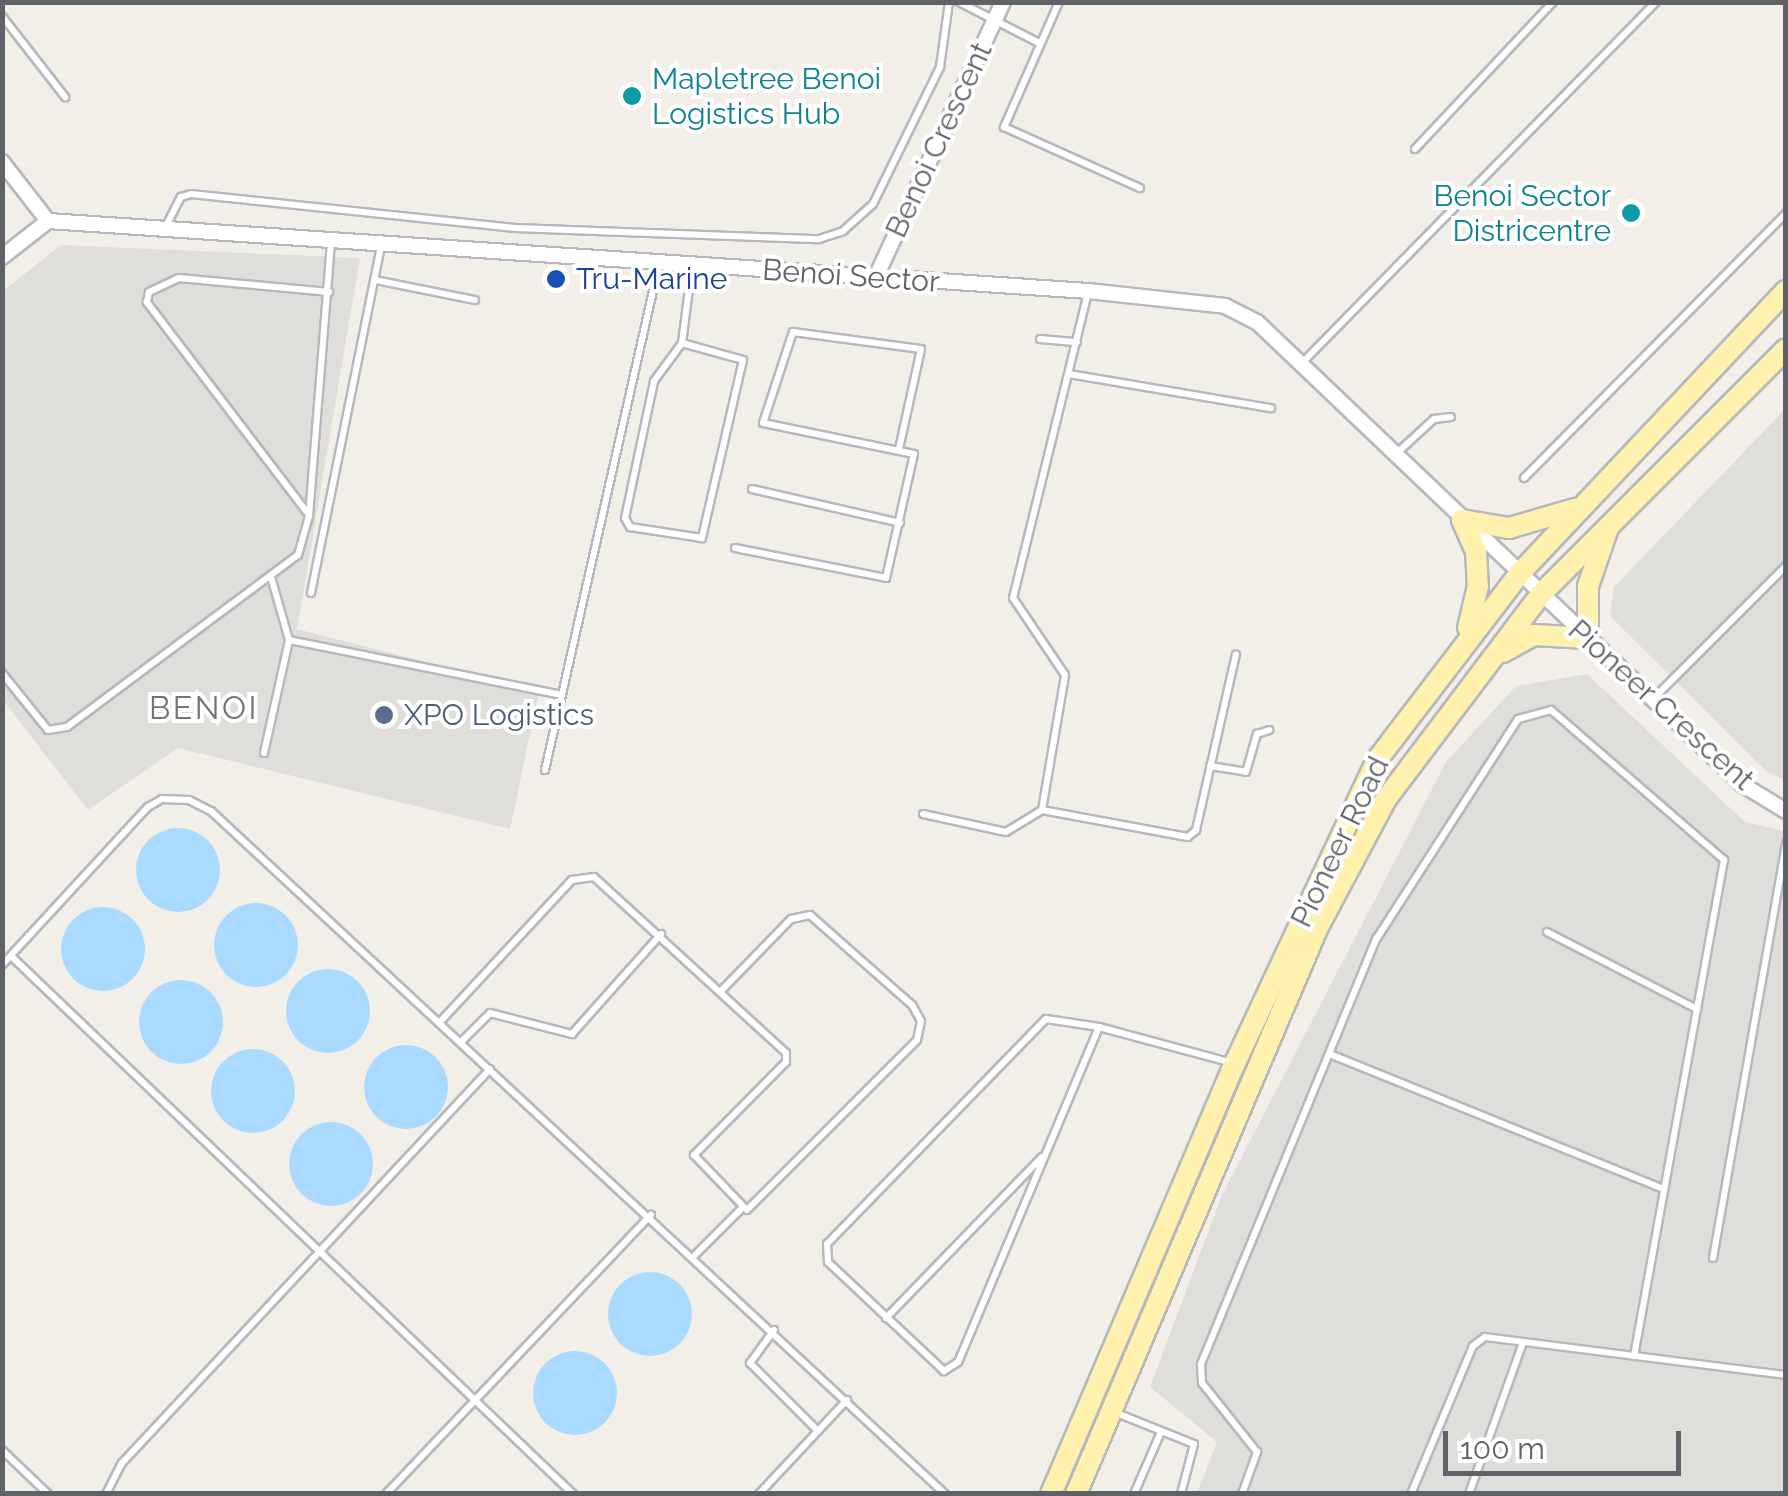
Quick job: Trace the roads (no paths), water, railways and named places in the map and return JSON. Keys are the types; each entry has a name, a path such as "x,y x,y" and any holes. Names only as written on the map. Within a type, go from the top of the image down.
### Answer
{"main road":[{"name":"Pioneer Road","path":"1076,1494 1100,1406 1235,1063 1377,760 1463,642 1519,574 1786,291"},
{"name":"Pioneer Road","path":"1051,1494 1100,1406 1318,927 1386,799 1541,594 1786,349"},
{"path":"1463,642 1478,586 1476,551 1462,520 1536,524 1586,504"},
{"path":"1477,676 1534,635 1588,638 1588,586 1610,525"}],"street":[{"name":"Benoi Crescent","path":"876,278 1003,2"},
{"path":"2,162 48,221 2,257"},
{"name":"Benoi Sector","path":"48,221 1088,290 1225,306 1257,322 1302,363 1541,594"},
{"name":"Pioneer Crescent","path":"1541,594 1743,785 1786,811"}],"lane":[{"path":"164,230 181,198 191,194 515,228 819,239 843,231 872,204 940,67 949,2"},
{"path":"959,2 1039,43"},
{"path":"1058,2 1004,127 1140,188"},
{"path":"1415,148 1553,2"},
{"path":"1302,363 1656,2"},
{"path":"2,16 65,97"},
{"path":"1524,478 1786,213"},
{"path":"2,673 42,724 58,731 271,577 306,543 331,240"},
{"path":"312,593 381,244"},
{"path":"545,770 659,264"},
{"path":"682,343 743,360 707,532 696,538 630,527 625,518 654,381 682,343 692,266"},
{"path":"310,516 147,302 149,292 179,278 329,292"},
{"path":"375,280 475,300"},
{"path":"1042,810 1065,675 1013,598 1088,290"},
{"path":"736,548 886,578 916,458 899,450 763,423 788,335 921,349 899,450"},
{"path":"1040,339 1077,342"},
{"path":"1069,374 1272,408"},
{"path":"1395,454 1434,419 1451,417"},
{"path":"752,490 900,523"},
{"path":"1652,700 1786,566"},
{"path":"264,753 289,640 271,577"},
{"path":"289,640 562,695"},
{"path":"923,814 1006,832 1042,810 1188,837 1196,830 1236,654"},
{"path":"1242,1494 1257,1452 1202,1383 1201,1364 1384,928 1518,719 1551,710 1723,855 1634,1356"},
{"path":"1210,766 1246,772 1257,734 1269,730"},
{"path":"2,965 148,807 162,799 189,800 211,811 439,1024 651,1214 945,1494"},
{"path":"1713,1258 1786,842"},
{"path":"439,1024 579,876 600,880 723,989 787,1057 694,1156 742,1208"},
{"path":"695,1255 742,1208 753,1207 916,1040 921,1021 912,1005 810,915 791,919 723,989"},
{"path":"1547,932 1698,1008"},
{"path":"461,1043 490,1013 572,1034 661,934"},
{"path":"11,956 573,1494"},
{"path":"1099,1026 952,1370 938,1367 828,1262 827,1244 1038,1024 1055,1018 1099,1026 1235,1063 1260,1060"},
{"path":"1332,1055 1665,1190"},
{"path":"106,1494 116,1470 490,1069"},
{"path":"886,1318 1046,1152"},
{"path":"386,1494 651,1214"},
{"path":"774,1330 750,1363 818,1432"},
{"path":"1411,1494 1473,1346 1492,1336 1786,1374"},
{"path":"1469,1494 1523,1342"},
{"path":"759,1494 848,1400"},
{"path":"1100,1406 1196,1447 1181,1494"},
{"path":"1134,1494 1161,1432"},
{"path":"2,1450 48,1494"}],"water":[{"path":"178,828 201,835 213,847 220,870 213,893 201,905 178,912 155,905 143,893 136,870 143,847 155,835"},
{"path":"256,903 279,910 291,922 298,945 291,968 279,980 256,987 233,980 221,968 214,945 221,922 233,910"},
{"path":"103,907 126,914 138,926 145,949 138,972 126,984 103,991 80,984 68,972 61,949 68,926 80,914"},
{"path":"328,969 351,976 363,988 370,1011 363,1034 351,1046 328,1053 305,1046 293,1034 286,1011 293,988 305,976"},
{"path":"181,980 204,987 216,999 223,1022 216,1045 204,1057 181,1064 158,1057 146,1045 139,1022 146,999 158,987"},
{"path":"406,1045 429,1052 441,1064 448,1087 441,1110 429,1122 406,1129 383,1122 371,1110 364,1087 371,1064 383,1052"},
{"path":"253,1049 276,1056 288,1068 295,1091 288,1114 276,1126 253,1133 230,1126 218,1114 211,1091 218,1068 230,1056"},
{"path":"331,1122 354,1129 366,1141 373,1164 366,1187 354,1199 331,1206 308,1199 296,1187 289,1164 296,1141 308,1129"},
{"path":"650,1272 673,1279 685,1291 692,1314 685,1337 673,1349 650,1356 627,1349 615,1337 608,1314 615,1291 627,1279"},
{"path":"575,1351 598,1358 610,1370 617,1393 610,1416 598,1428 575,1435 552,1428 540,1416 533,1393 540,1370 552,1358"}],"place":[{"name":"Mapletree Benoi Logistics Hub","path":"632,96"},
{"name":"Benoi Sector Districentre","path":"1631,213"},
{"name":"Tru-Marine","path":"556,279"},
{"name":"XPO Logistics","path":"384,715"}],"district":[{"name":"BENOI","path":"204,708"}]}
